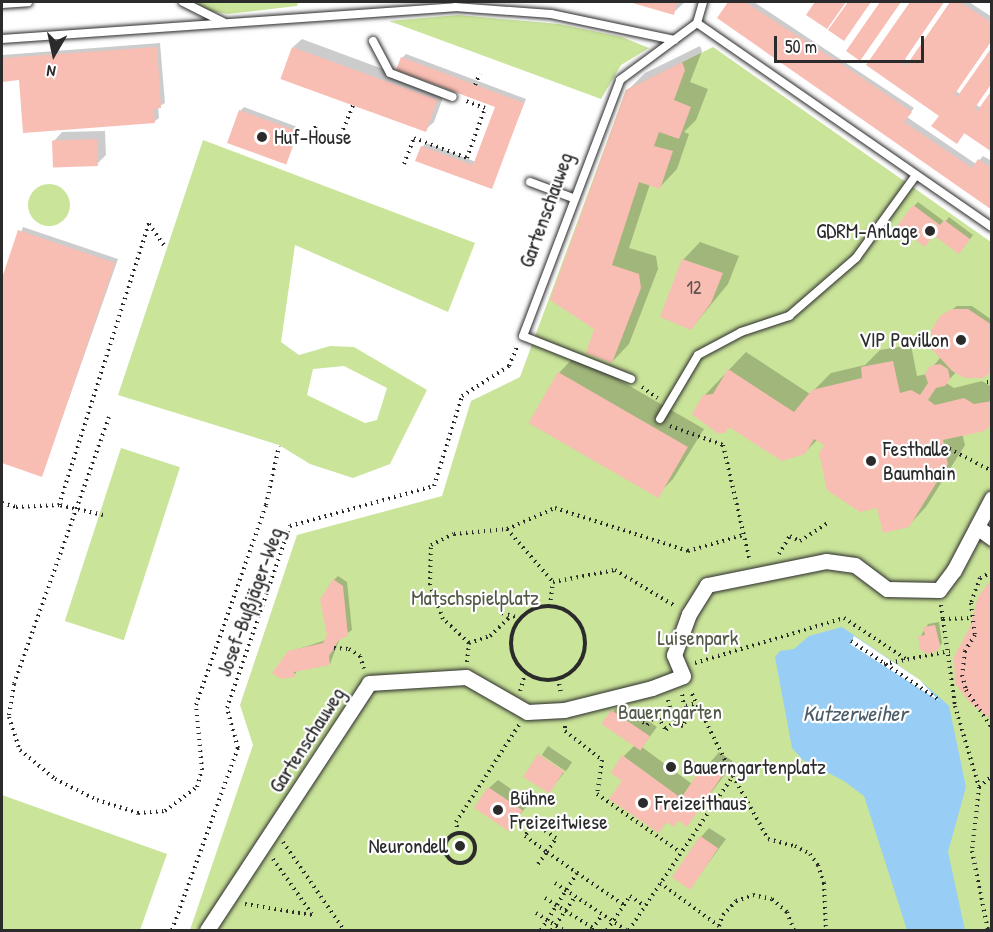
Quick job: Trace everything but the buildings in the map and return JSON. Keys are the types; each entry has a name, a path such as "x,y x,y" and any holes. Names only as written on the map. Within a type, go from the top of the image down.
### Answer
{"street":[{"path":"527,712 622,703 682,672 674,655 689,614 707,585 782,569 836,562 855,565 887,589 939,590 992,498"},
{"path":"977,527 992,538"},
{"name":"Gartenschauweg","path":"207,930 369,683 466,677 527,712"}],"lane":[{"path":"2,4 28,2"},
{"path":"183,2 201,14 227,24"},
{"path":"703,2 697,23 992,228"},
{"path":"2,39 454,7 551,14 674,40"},
{"name":"Gartenschauweg","path":"522,336 620,80 697,23"},
{"path":"373,40 390,73 453,97"},
{"path":"663,418 698,355 741,332 789,316 856,258 916,175"},
{"path":"530,182 573,198"},
{"path":"522,336 631,379"}],"path":[{"path":"475,85 480,74"},
{"path":"404,164 414,138 467,158 485,108 470,100 453,97"},
{"path":"341,135 353,105"},
{"path":"311,139 316,125"},
{"path":"59,505 149,223 166,248"},
{"name":"Josef-Bußjäger-Weg","path":"172,930 238,748 227,708 290,526 434,486 462,396 509,366 522,336"},
{"path":"631,379 662,402"},
{"path":"110,417 14,684 9,717 20,750 55,779 97,800 138,813 165,811 197,788 202,770 196,705 266,505 279,446"},
{"path":"663,418 670,426 723,445 742,535 754,575"},
{"path":"917,449 944,446 992,471"},
{"path":"2,503 16,507 59,505 77,512 104,514"},
{"path":"469,643 443,619 430,585 431,545 454,534 507,529 555,508 688,551 742,535"},
{"path":"782,569 778,552 790,536 800,541 829,522"},
{"path":"507,529 553,582 550,606"},
{"path":"553,582 615,570 689,614"},
{"path":"992,572 980,578 970,618 975,635 965,651 962,675 966,690 992,728"},
{"path":"939,590 950,651 955,706 979,787 972,851 988,930"},
{"path":"550,606 572,615 585,638 580,662 558,678 534,676 518,664 512,635 520,618 534,609 550,606"},
{"path":"502,613 520,618"},
{"path":"469,643 490,636 511,616"},
{"path":"826,930 824,883 818,865 810,854 765,836 682,672 844,618 906,659"},
{"path":"943,619 970,618"},
{"path":"851,641 939,700"},
{"path":"468,654 469,643"},
{"path":"334,648 349,649 360,656 369,683"},
{"path":"884,664 950,651"},
{"path":"558,678 565,731 602,759 597,794 680,852"},
{"path":"622,703 646,724 660,710 666,730 681,716 684,708 683,693 673,694 667,706 681,716"},
{"path":"622,703 636,706"},
{"path":"684,708 697,703"},
{"path":"649,707 654,718"},
{"path":"654,718 663,720 692,714 684,708"},
{"path":"458,833 456,822 527,712"},
{"path":"555,883 627,930 733,776"},
{"path":"979,787 992,776"},
{"path":"538,864 547,852 556,838 534,823 525,836 547,852 577,873 624,904"},
{"path":"274,829 344,930"},
{"path":"458,833 471,837 475,846 471,859 463,863 453,861 446,853 449,838 458,833"},
{"path":"226,901 312,915 263,845"},
{"path":"541,930 577,873"},
{"path":"660,882 719,926 723,915 736,901 753,895 772,898 788,912 794,930"},
{"path":"607,930 630,896 645,906"},
{"path":"552,930 576,897"},
{"path":"545,898 594,930 602,915"},
{"path":"536,913 563,930"}],"green space":[{"path":"196,2 298,2 297,6 228,14 203,10"},
{"path":"458,15 559,24 622,37 649,48 621,65 601,99 389,21"},
{"name":"Luisenpark","path":"713,47 991,242 991,930 190,930 253,745 240,705 297,535 442,496 471,401 520,377 626,90"},
{"path":"203,140 475,243 448,312 295,245 281,342 299,355 330,346 354,347 427,390 390,464 353,478 310,464 279,445 118,395","holes":["344,366 387,388 377,420 365,423 307,395 313,369"]},
{"path":"49,184 57,185 64,190 69,197 69,213 64,220 57,225 49,226 41,225 34,220 29,213 28,205 29,197 34,190 41,185"},
{"path":"121,448 180,467 124,640 65,621"},
{"path":"2,795 167,854 140,930 2,930"}],"water":[{"name":"Kutzerweiher","path":"842,627 920,680 949,706 966,787 948,852 965,930 907,930 864,796 844,781 803,760 792,748 775,657 780,651 794,649 809,636"}],"pier":[{"path":"854,636 920,680 939,701 850,644"}],"place":[{"name":"Huf-House","path":"262,137"},
{"name":"GDRM-Anlage","path":"930,231"},
{"name":"VIP Pavillon","path":"961,340"},
{"name":"Festhalle Baumhain","path":"871,461"},
{"name":"Bauerngartenplatz","path":"671,767"},
{"name":"Freizeithaus","path":"643,803"},
{"name":"Bühne Freizeitwiese","path":"498,810"},
{"name":"Neurondell","path":"460,846"}],"park label":[{"name":"Matschspielplatz","path":"475,598"},
{"name":"Bauerngarten","path":"670,712"}]}
